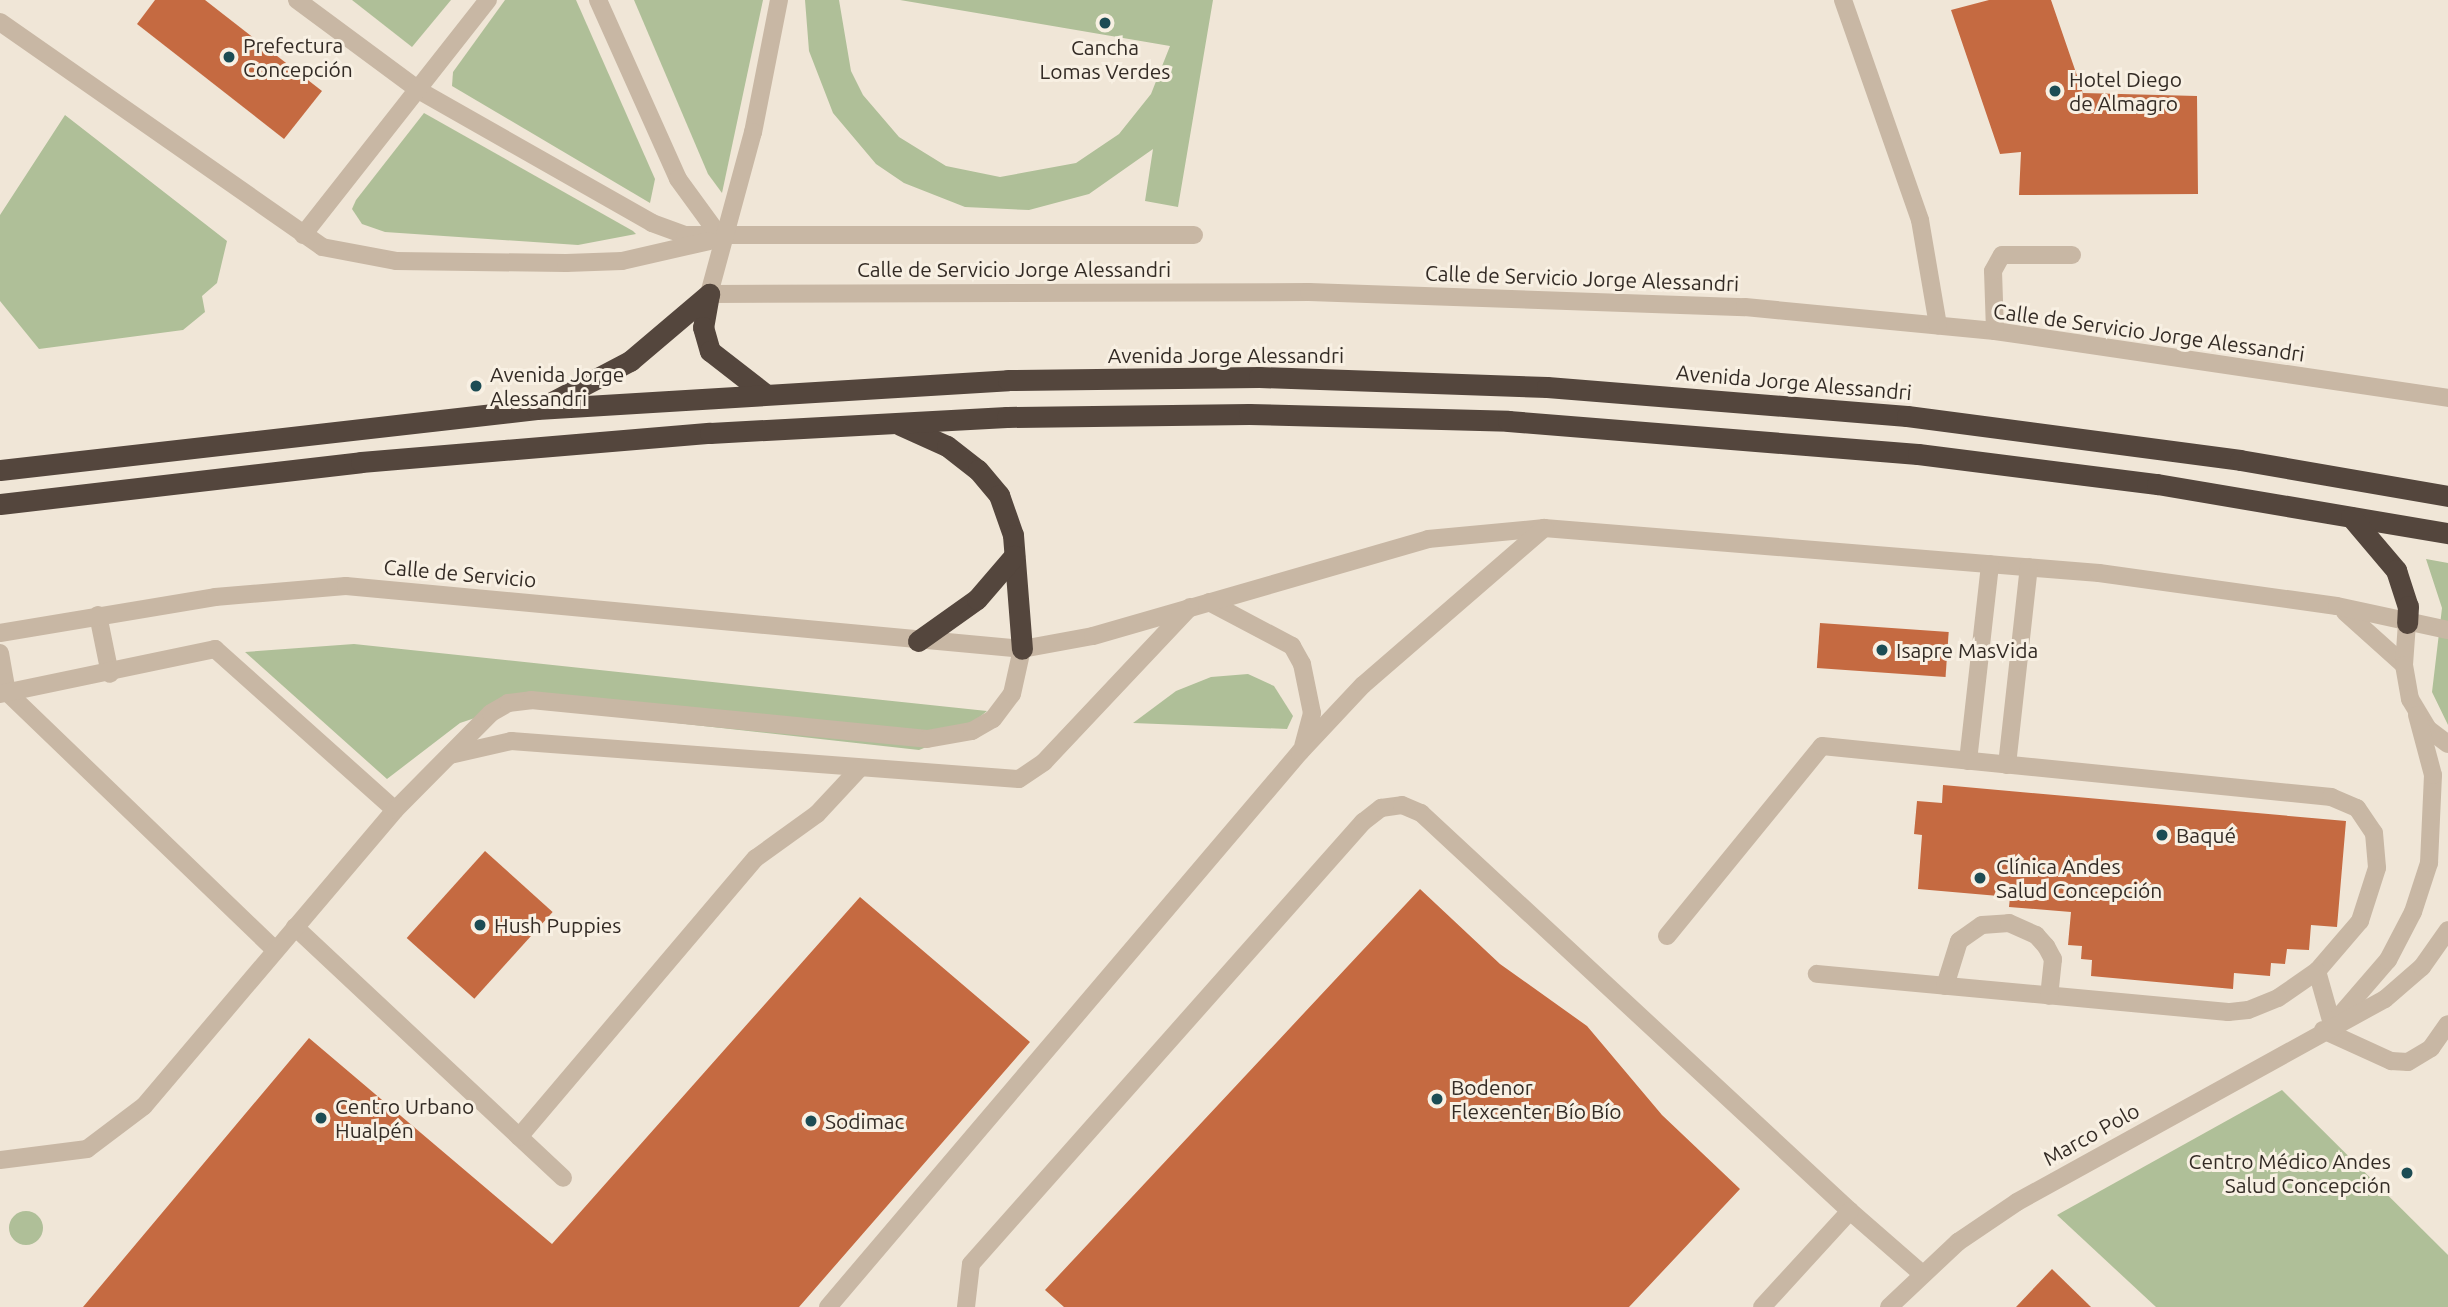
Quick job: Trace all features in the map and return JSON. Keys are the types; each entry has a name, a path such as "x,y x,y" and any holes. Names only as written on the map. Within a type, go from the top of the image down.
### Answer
{"highway":[{"path":"709,294 703,327 710,351 764,393"},
{"path":"537,409 630,361 709,294"},
{"name":"Avenida Jorge Alessandri","path":"0,470 537,409 1007,380 1259,377 1547,387 1907,416 2240,460 2448,496"},
{"path":"0,504 535,446 884,421 1249,414 1618,428 2014,466 2448,533"},
{"path":"884,421 928,436 978,470 1007,515 1014,556 1022,649"},
{"path":"2351,517 2396,570 2408,606 2407,623"},
{"path":"918,641 977,599 1014,556"}],"street":[{"path":"297,0 420,90 652,223 685,235 721,238 1194,234"},
{"path":"303,235 420,90 488,0"},
{"path":"598,0 678,179 721,238"},
{"path":"709,294 719,270 721,238 753,132 779,0"},
{"path":"1843,0 1920,220 1938,326"},
{"path":"0,22 322,247 396,261 566,263 622,261 721,238"},
{"path":"1995,331 1993,271 2002,255 2072,254"},
{"name":"Calle de Servicio Jorge Alessandri","path":"709,294 1067,290 1441,295 1732,306 1995,331 2448,398"},
{"path":"918,641 1022,649 1069,643 1428,539 1544,528 2029,568 2337,606 2448,630"},
{"path":"828,1307 1123,954 1300,752 1363,685 1544,528"},
{"path":"1968,761 1990,564"},
{"path":"2007,765 2029,568"},
{"name":"Calle de Servicio","path":"0,633 97,615 291,587 346,586 918,641"},
{"path":"1209,602 1292,646 1302,664 1312,713 1300,752"},
{"name":"Marco Polo","path":"2328,1027 2388,960 2423,888 2435,804 2404,665 2375,634 2337,606"},
{"path":"449,755 511,741 1019,779 1044,762 1190,607"},
{"path":"97,615 110,674"},
{"path":"2404,665 2407,623"},
{"path":"4,693 110,674 215,649 395,810"},
{"path":"0,1160 87,1149 123,1124 395,810 491,713 531,700 927,739 972,731 993,719 1012,694 1022,649"},
{"path":"0,653 4,693 274,949"},
{"path":"2417,715 2448,744"},
{"path":"1667,936 1822,746 2331,797 2357,808 2374,833 2374,886 2360,920 2317,971 2278,998 2238,1012 1816,974"},
{"path":"519,1137 756,858 817,814 859,769"},
{"path":"966,1307 971,1264 1363,822 1391,806 1422,813 1850,1211 1922,1273"},
{"path":"1945,986 1959,941 1982,925 2009,923 2046,946 2053,960 2049,996"},
{"path":"295,927 563,1178"},
{"name":"Marco Polo","path":"1889,1307 1922,1273 2017,1202 2328,1027 2364,1012 2404,985 2448,930"},
{"path":"2317,971 2328,1027 2391,1061 2408,1062 2431,1048 2448,1024"},
{"path":"1762,1307 1850,1211"}],"green space":[{"path":"352,0 451,0 412,47"},
{"path":"505,0 576,0 655,179 650,203 452,86 453,72"},
{"path":"634,0 763,0 722,193 708,174"},
{"path":"805,0 839,0 851,71 863,95 899,137 946,166 1000,177 1076,163 1119,134 1151,94 1170,46 900,0 1213,0 1178,207 1145,201 1153,149 1089,194 1029,210 965,207 904,183 876,164 833,113 809,51"},
{"path":"424,113 636,234 578,245 385,232 362,224 352,209 356,200"},
{"path":"65,115 227,241 217,283 202,296 205,312 183,330 39,349 0,301 0,215"},
{"path":"2426,559 2448,563 2448,725 2432,692 2442,608"},
{"path":"354,644 987,711 959,734 919,750 514,705 460,723 387,779 245,652"},
{"path":"1248,674 1274,686 1293,716 1287,729 1133,723 1176,691 1211,677"},
{"path":"2282,1090 2448,1255 2448,1307 2156,1307 2057,1215"},
{"path":"26,1211 38,1216 43,1228 38,1240 26,1245 14,1240 9,1228 14,1216"}],"building":[{"name":"Prefectura Concepción","path":"155,0 205,0 322,91 284,139 137,24"},
{"path":"1989,0 2051,0 2083,93 2197,96 2198,194 2019,195 2021,152 2000,154 1951,10"},
{"name":"Isapre MasVida","path":"1820,623 1949,632 1946,677 1817,668"},
{"path":"1943,785 2346,821 2337,927 2311,925 2309,950 2287,949 2285,964 2271,963 2270,976 2234,973 2233,989 2091,976 2092,960 2081,959 2082,946 2068,945 2071,912 2009,907 2010,897 1918,889 1922,835 1914,834 1917,801 1942,803"},
{"name":"Hush Puppies","path":"485,851 553,912 474,999 407,938"},
{"name":"Bodenor Flexcenter Bío Bío","path":"1420,889 1500,964 1587,1026 1662,1115 1740,1189 1629,1307 1064,1307 1045,1290"},
{"name":"Sodimac","path":"860,897 1030,1042 799,1307 83,1307 309,1038 552,1244"},
{"path":"2052,1269 2091,1307 2016,1307"}],"place":[{"name":"Cancha Lomas Verdes","path":"1105,23"},
{"name":"Prefectura Concepción","path":"229,57"},
{"name":"Hotel Diego de Almagro","path":"2055,91"},
{"name":"Avenida Jorge Alessandri","path":"476,386"},
{"name":"Isapre MasVida","path":"1882,650"},
{"name":"Baqué","path":"2162,835"},
{"name":"Clínica Andes Salud Concepción","path":"1980,878"},
{"name":"Hush Puppies","path":"480,925"},
{"name":"Bodenor Flexcenter Bío Bío","path":"1437,1099"},
{"name":"Centro Urbano Hualpén","path":"321,1118"},
{"name":"Sodimac","path":"811,1121"},
{"name":"Centro Médico Andes Salud Concepción","path":"2407,1173"}]}
